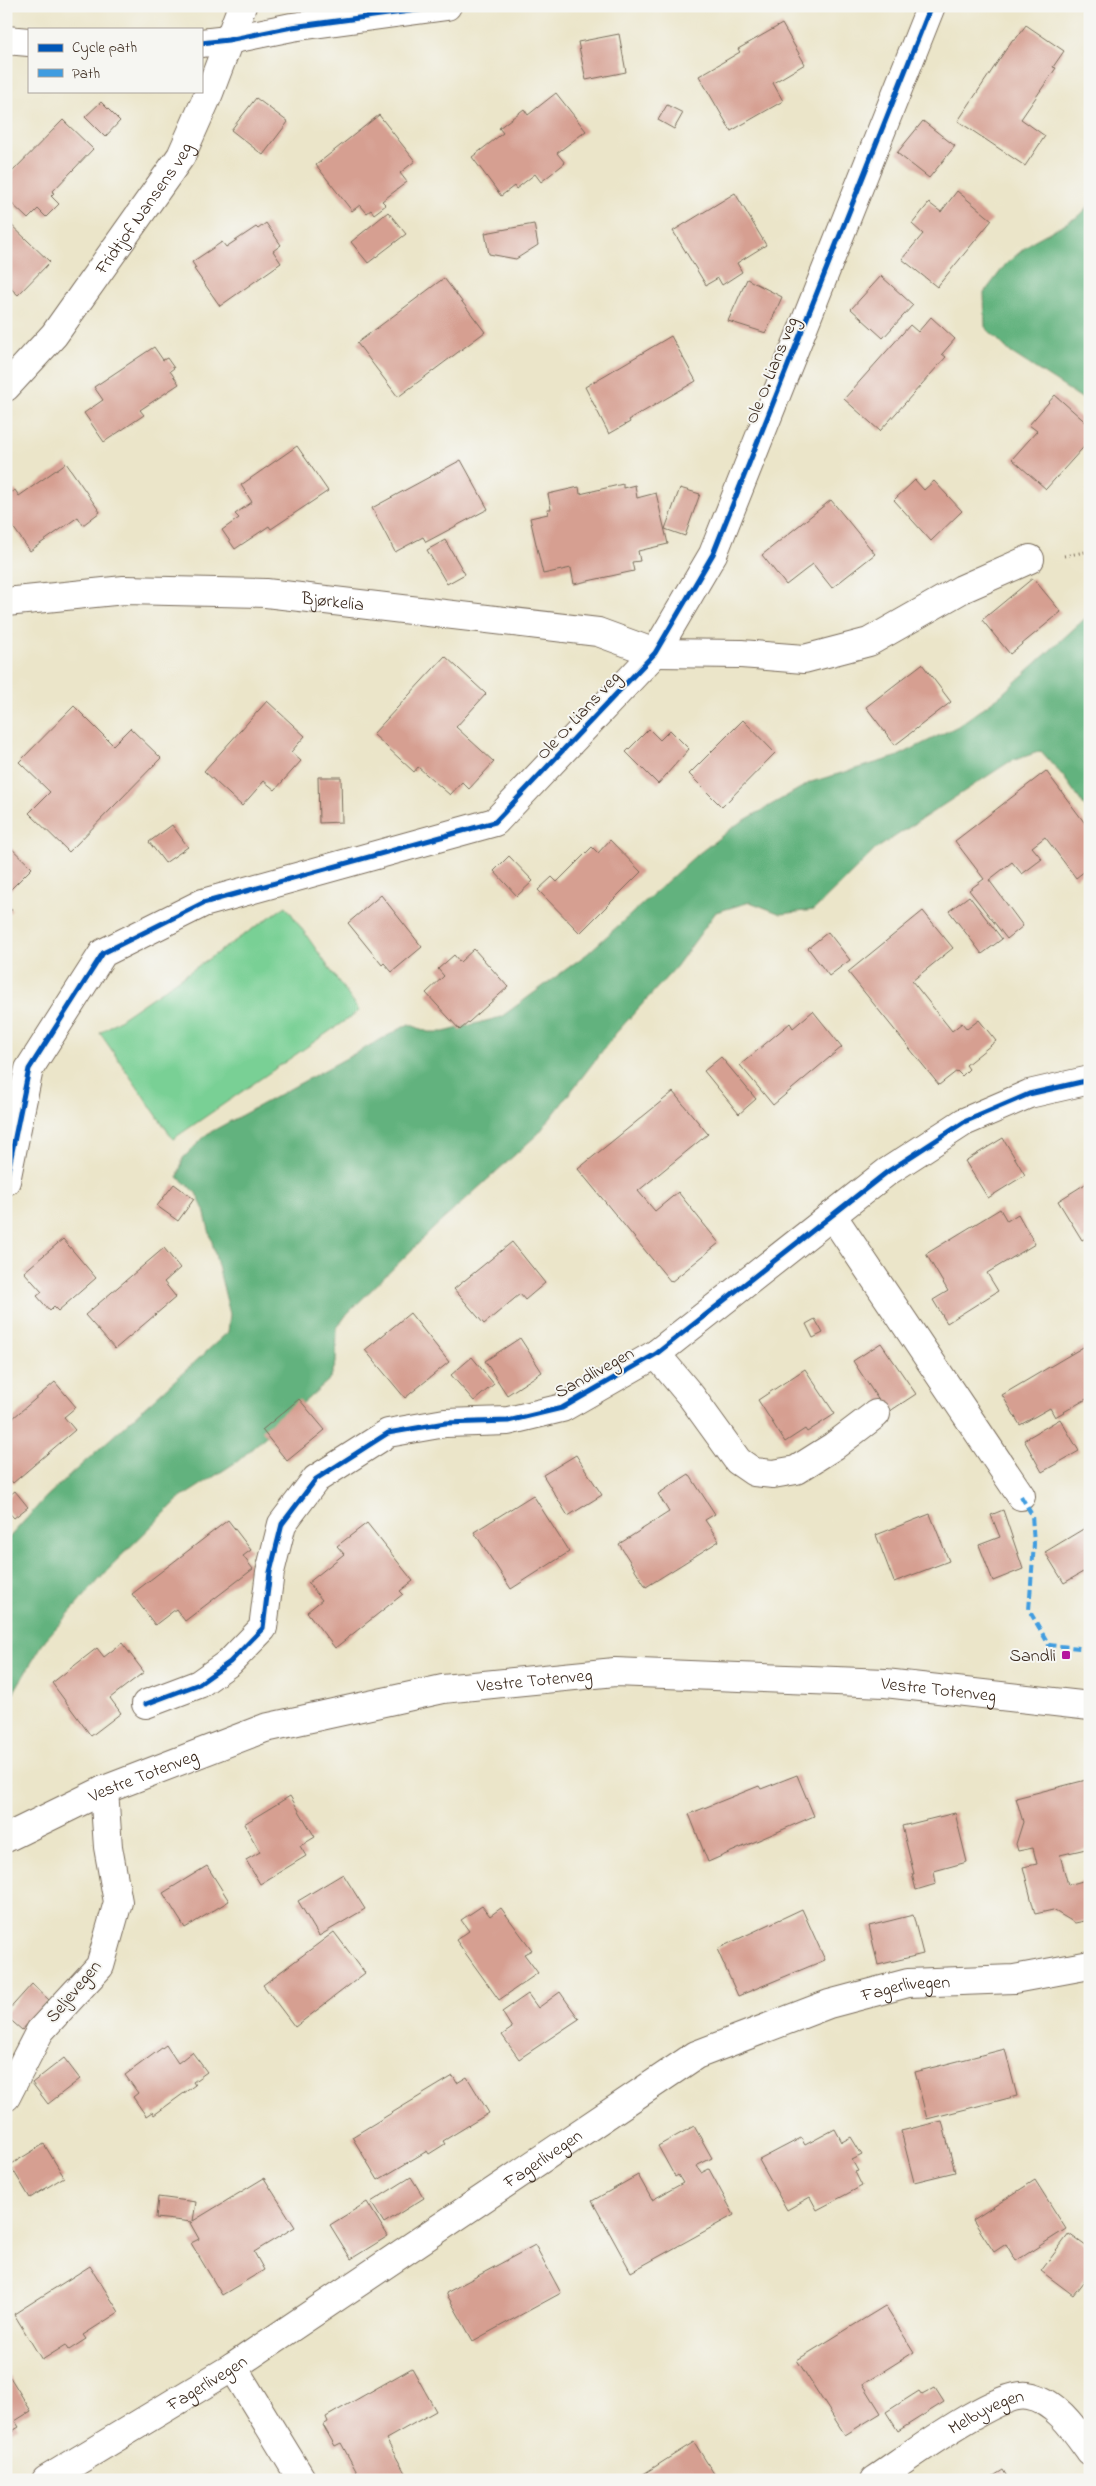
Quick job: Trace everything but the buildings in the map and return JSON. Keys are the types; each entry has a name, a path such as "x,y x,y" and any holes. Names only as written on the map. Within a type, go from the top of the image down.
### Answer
{"street":[{"name":"Fridtjof Nansens veg","path":"6,387 54,335 181,156 209,93 242,6"},
{"path":"202,43 228,40 292,27 447,6"},
{"name":"Ole O. Lians veg","path":"6,1180 29,1069 103,953 202,903 496,822 655,653 713,554 930,6"},
{"path":"6,40 28,42"},
{"path":"655,653 741,654 804,659 869,642 962,590 1030,559"},
{"name":"Bjørkelia","path":"6,602 124,590 266,593 598,632 655,653"},
{"name":"Sandlivegen","path":"146,1704 199,1684 230,1662 263,1628 270,1572 282,1524 316,1479 388,1433 445,1423 508,1421 562,1408 656,1354 887,1172 964,1122 1030,1094 1090,1080"},
{"path":"832,1215 1021,1496"},
{"name":"Sandlivegen","path":"656,1354 691,1396 738,1461 754,1472 773,1474 796,1470 834,1446 876,1414"},
{"name":"Vestre Totenveg","path":"6,1838 104,1790 265,1728 443,1689 615,1672 885,1684 1090,1706"},
{"name":"Seljevegen","path":"6,2097 40,2031 100,1966 118,1902 108,1848 104,1790"},
{"name":"Fagerlivegen","path":"46,2480 233,2367 696,2054 829,2004 908,1983 1014,1979 1090,1965"},
{"path":"233,2367 302,2480"},
{"name":"Melbyvegen","path":"875,2480 984,2409 1015,2395 1028,2396 1047,2405 1076,2431 1090,2451"}],"green space":[{"path":"1090,205 1090,407 1083,399 1010,352 985,327 984,293 1006,264 1033,241 1079,216"},
{"path":"1090,614 1090,814 1063,776 1041,751 1009,762 876,849 814,910 781,914 750,902 716,912 676,967 616,1033 539,1133 435,1227 347,1314 337,1328 336,1363 330,1379 238,1461 179,1499 116,1561 45,1640 6,1705 6,1541 46,1497 228,1332 230,1314 204,1210 196,1193 178,1177 183,1158 207,1134 409,1024 428,1032 444,1032 501,1017 587,954 693,858 736,825 811,782 896,757 958,726 1001,695"},
{"path":"286,906 359,1011 173,1139 100,1033"}],"marked path":[{"path":"1021,1496 1032,1515 1034,1544 1029,1610 1049,1645 1090,1649"}],"cycle path":[{"path":"202,43 228,40 292,27 447,6"},
{"path":"6,1181 29,1069 103,953 203,903 495,822 655,653 713,554 931,6"},
{"path":"146,1704 199,1684 230,1662 263,1628 270,1572 282,1524 316,1479 388,1433 445,1423 508,1421 562,1408 656,1354 887,1172 964,1122 1029,1094 1090,1080"}],"place":[{"name":"Sandli","path":"1066,1655"}]}
